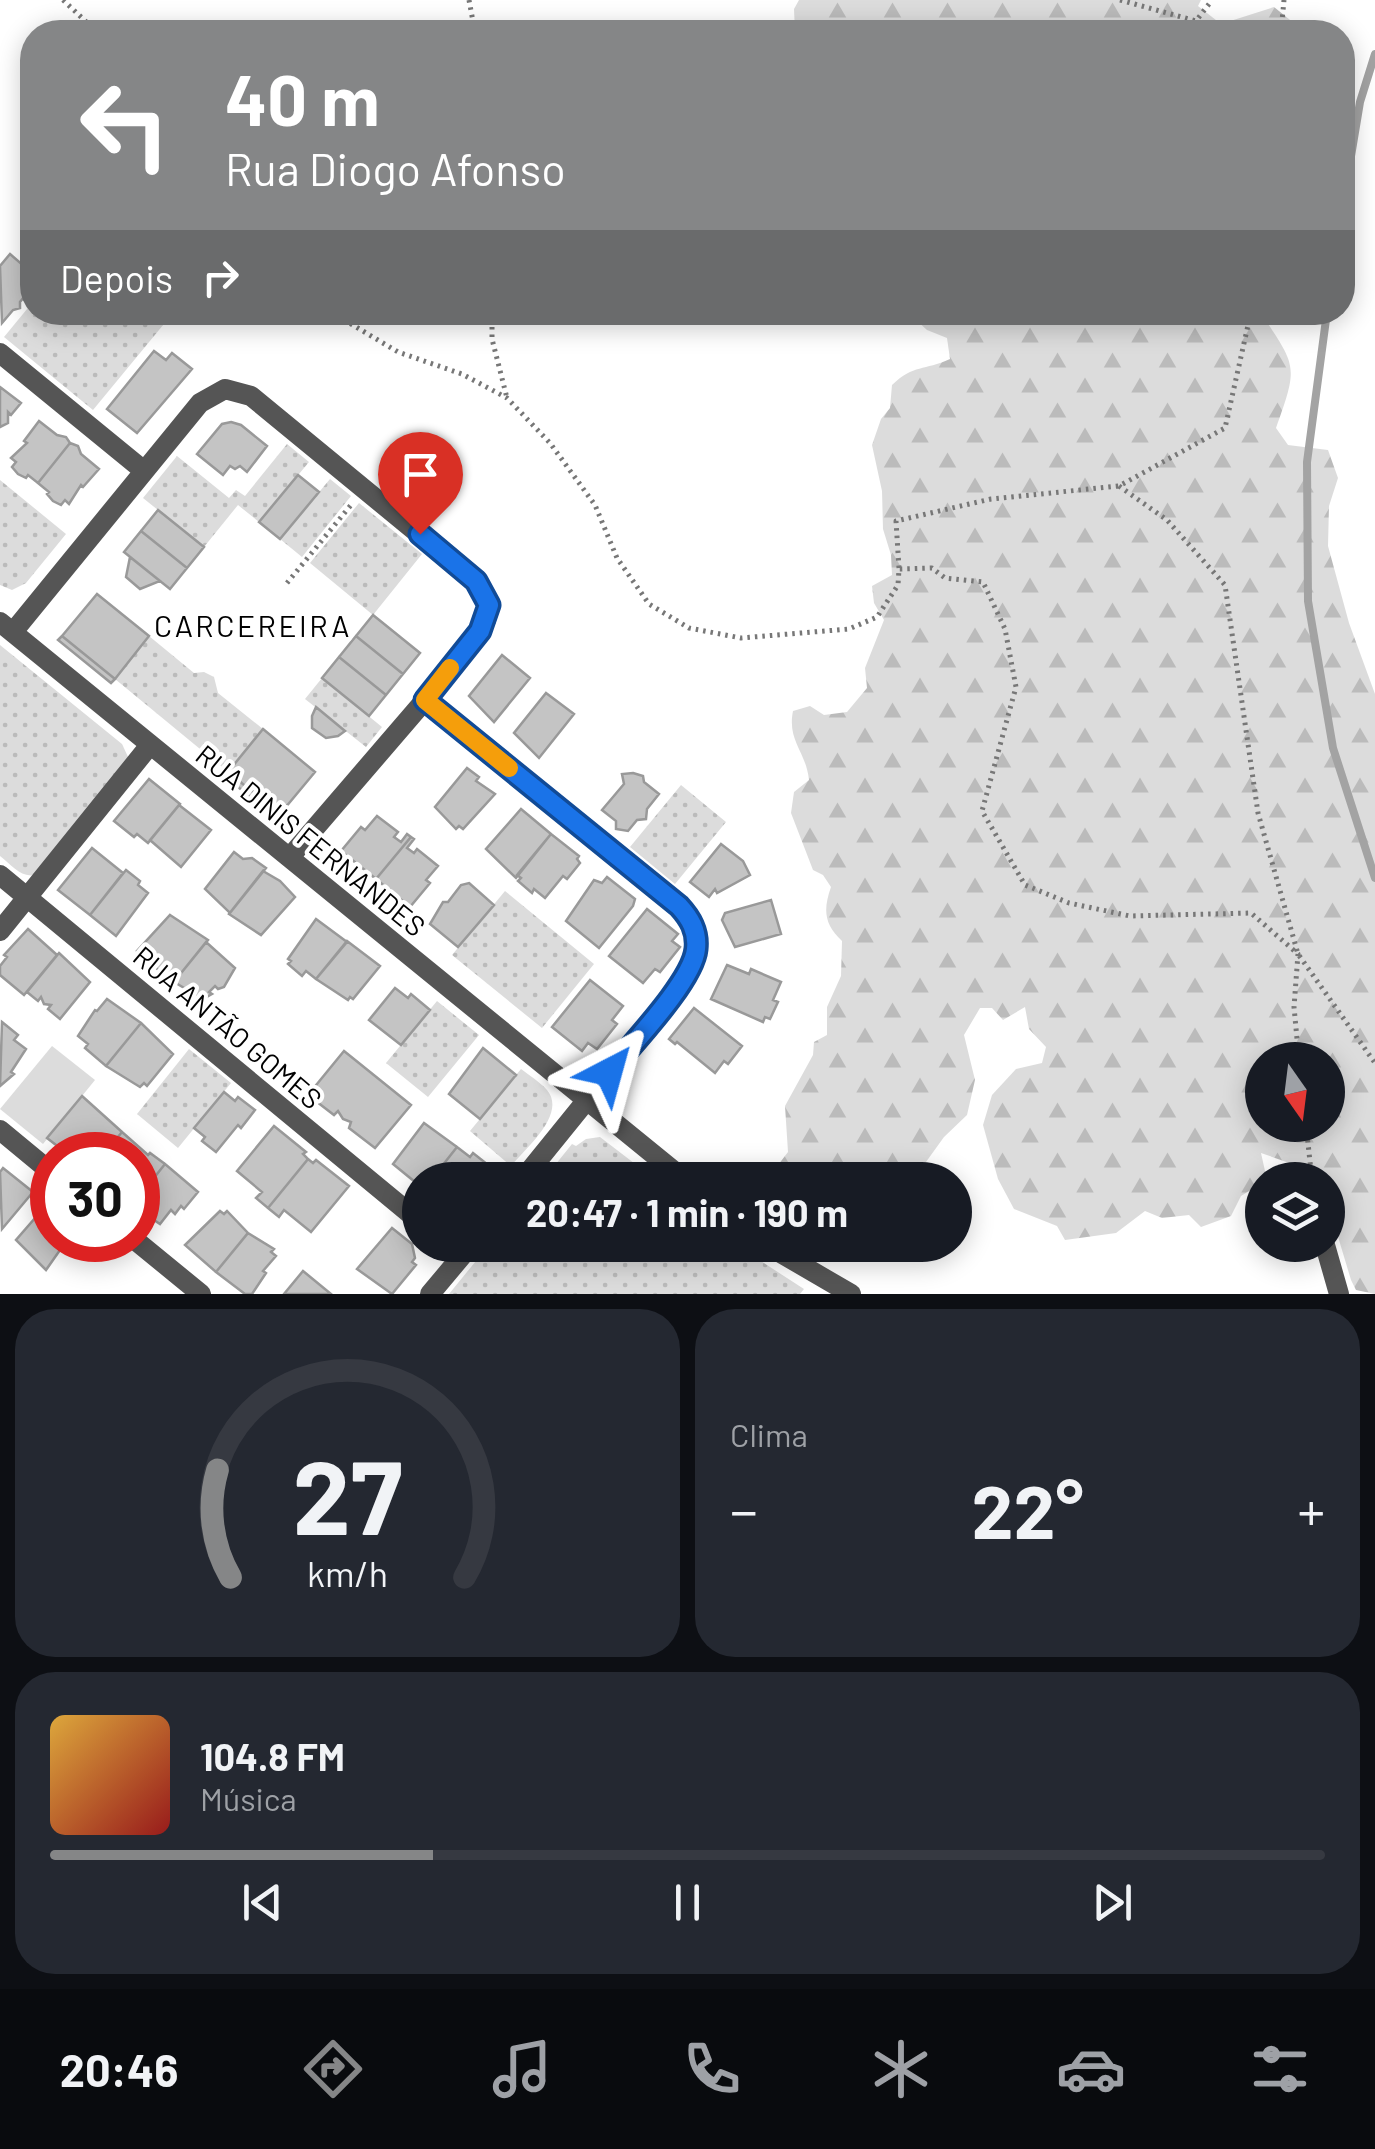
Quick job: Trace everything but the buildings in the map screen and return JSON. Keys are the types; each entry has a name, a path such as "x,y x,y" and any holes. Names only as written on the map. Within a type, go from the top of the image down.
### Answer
{"street":[{"path":"0,354 143,470"},
{"path":"6,627 200,402 225,389 251,396 366,487 476,581 489,605 480,631 290,858"},
{"name":"RUA DINIS FERNANDES","path":"6,627 662,1162"},
{"path":"425,700 679,906 696,935 692,967 537,1162"},
{"path":"0,931 150,745"},
{"name":"RUA ANTÃO GOMES","path":"0,875 402,1207"},
{"path":"0,1130 30,1155"},
{"path":"160,1260 201,1294"},
{"path":"430,1294 451,1262"},
{"path":"796,1262 851,1294"},
{"path":"1330,1262 1339,1294"}],"path":[{"path":"63,0 84,20"},
{"path":"1120,0 1192,20"},
{"path":"1197,20 1212,0"},
{"path":"352,325 398,352 462,374 507,398 550,443 595,505 616,558 649,604 689,628 741,638 849,628 877,617 898,585 896,521 990,499 1118,486 1225,428 1248,325"},
{"path":"492,325 507,398"},
{"path":"1118,486 1167,520 1225,585 1258,813 1298,954 1294,1008 1298,1042"},
{"path":"288,583 366,487"},
{"path":"900,569 932,568 945,578 983,582 1005,628 1016,688 982,812 1024,885 1069,903 1130,916 1251,913 1298,954 1375,1063"}],"green space":[{"path":"799,0 1201,0 1198,6 1216,20 794,20"},
{"path":"1274,7 1290,20 1233,20"},
{"path":"20,318 20,325 163,325 93,410 4,337"},
{"path":"922,325 1268,325 1287,356 1291,378 1276,428 1288,445 1328,450 1338,478 1329,506 1328,546 1349,623 1375,694 1375,1294 1356,1290 1345,1260 1345,1162 1287,1162 1261,1153 1263,1162 1245,1162 1245,1194 1231,1216 1201,1227 1189,1215 1162,1218 1145,1211 1116,1233 1065,1240 1057,1226 1014,1209 998,1179 983,1125 992,1095 1016,1069 1042,1063 1046,1047 1029,1029 1025,1007 1003,1020 992,1008 980,1008 964,1035 975,1080 967,1115 926,1162 780,1162 788,1152 785,1106 813,1055 814,1042 827,1035 827,1007 841,976 842,941 827,916 831,887 823,875 813,870 791,813 794,792 809,780 793,730 793,711 810,706 824,715 847,712 867,688 865,668 884,620 874,603 872,586 892,575 872,445 881,419 890,408 892,385 913,371 950,359 947,338"},
{"path":"287,444 309,462 259,522 238,505 204,547 143,498 177,456 229,498 236,490 245,496"},
{"path":"330,479 351,496 302,557 280,539"},
{"path":"0,480 66,534 26,583 12,590 0,585"},
{"path":"359,503 422,554 373,615 310,563"},
{"path":"149,636 194,673 214,677 218,693 263,729 228,772 115,679"},
{"path":"0,645 122,744 129,759 38,874 32,875 18,871 0,856"},
{"path":"322,678 382,727 366,747 305,699"},
{"path":"681,785 726,822 675,884 630,847"},
{"path":"505,891 594,964 542,1028 452,955"},
{"path":"437,1001 479,1035 428,1097 386,1063"},
{"path":"52,1046 95,1080 53,1132 30,1133 0,1109"},
{"path":"189,1049 231,1083 178,1148 137,1114"},
{"path":"521,1069 538,1081 552,1099 548,1120 514,1162 506,1162 470,1131"},
{"path":"600,1137 633,1162 558,1162 572,1144 576,1146 586,1139"},
{"path":"475,1262 762,1262 804,1289 800,1294 449,1294"}],"waterway":[{"path":"1355,132 1375,54"},
{"path":"1325,325 1307,462 1308,601 1333,748 1375,878"}],"slow traffic":[{"path":"450,668 425,700 509,768"}],"district":[{"name":"CARCEREIRA","path":"253,625"}],"route":[{"path":"420,534 476,581 489,605 480,631 425,700 679,906 696,935 692,967 609,1072"}]}
